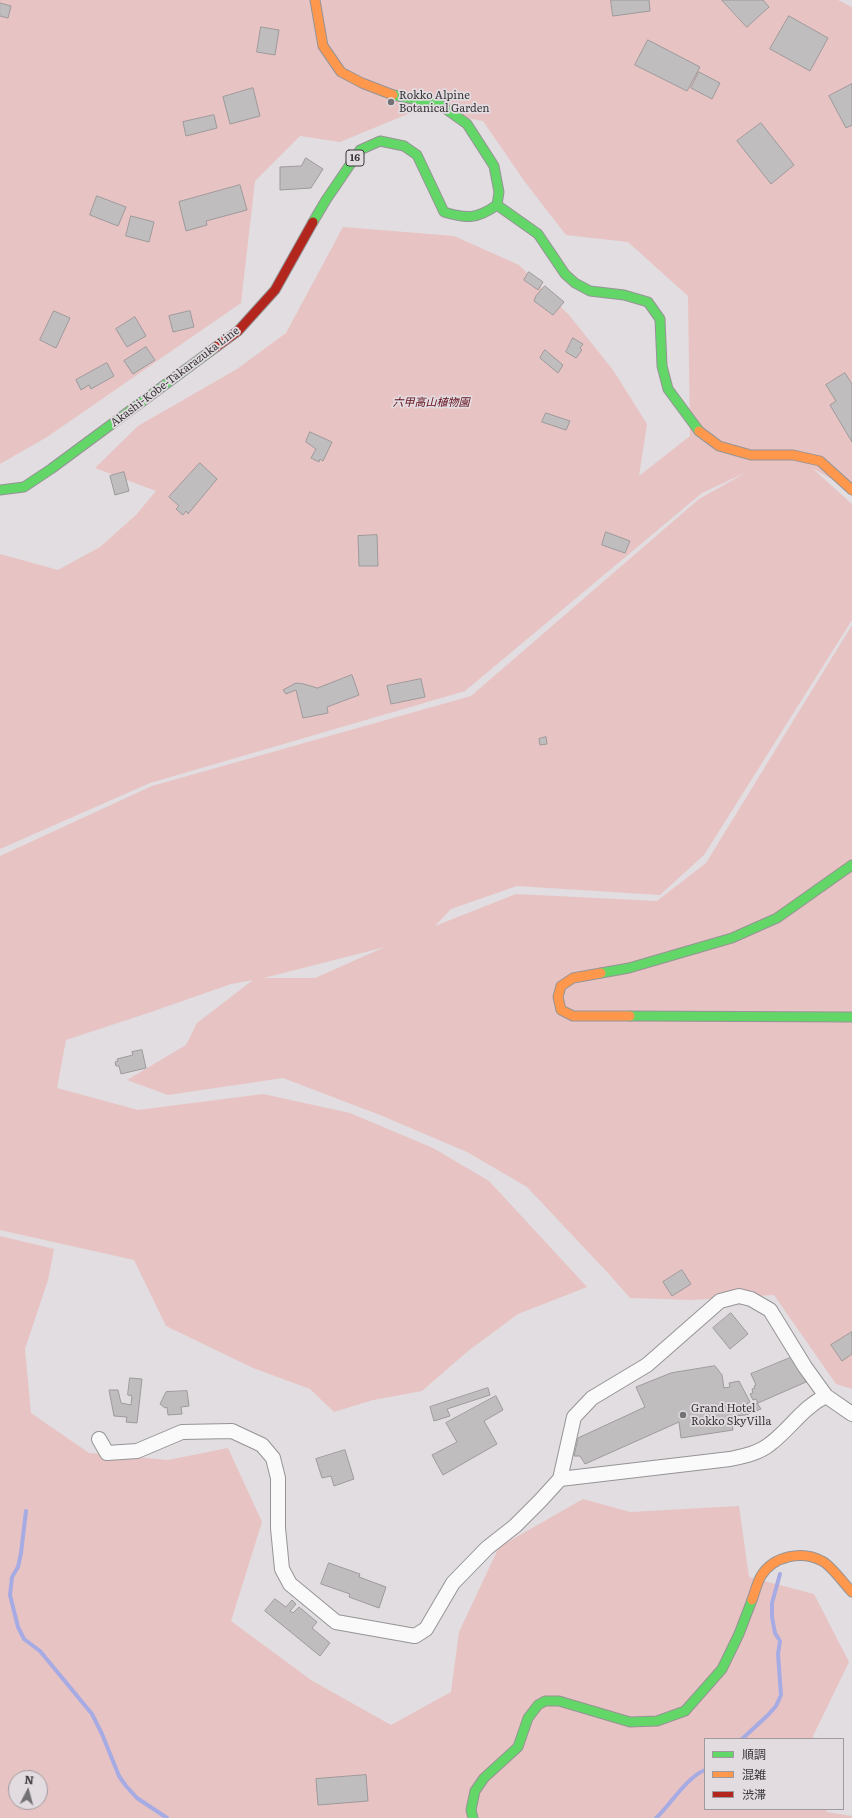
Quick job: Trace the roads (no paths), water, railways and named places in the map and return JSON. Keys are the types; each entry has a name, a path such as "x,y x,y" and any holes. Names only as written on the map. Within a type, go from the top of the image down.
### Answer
{"street":[{"path":"315,0 323,46 341,72 362,83 392,95 439,104 467,124 494,166 499,192 497,205 538,234 565,274 575,283 590,291 624,295 648,302 660,319 662,366 668,389 697,430 719,446 751,455 793,455 820,461 852,490"},
{"name":"Akashi-Kobe-Takarazuka Line","path":"0,490 24,486 52,469 238,331 275,290 326,200 360,150 380,141 404,146 417,155 444,212 463,218 482,216 497,205"},
{"path":"852,865 777,918 732,938 629,968 573,978 561,986 558,997 561,1010 573,1016 712,1015 852,1017"},
{"path":"99,1439 107,1453 137,1451 182,1432 232,1431 262,1445 273,1458 278,1478 278,1528 282,1569 290,1584 336,1622 416,1636 426,1629 453,1583 487,1548 515,1526 560,1479 574,1417 592,1398 648,1365 720,1301 739,1296 751,1299 770,1310 805,1367 826,1396 852,1414"},
{"path":"560,1479 730,1459 752,1454 770,1444 814,1402 826,1396"},
{"path":"473,1818 471,1810 475,1791 484,1778 518,1747 528,1718 538,1705 545,1701 559,1701 630,1722 657,1721 685,1710 722,1669 739,1634 761,1576 773,1564 786,1557 806,1555 823,1562 852,1592"}],"waterway":[{"path":"26,1511 21,1553 18,1567 12,1577 10,1595 18,1627 24,1639 40,1651 92,1714 119,1776 126,1786 137,1798 167,1818"},
{"path":"743,1738 776,1706 781,1695 778,1654 780,1641 775,1633 772,1617 772,1603 780,1574"},
{"path":"656,1818 692,1778 704,1770"}],"place":[{"name":"Rokko Alpine Botanical Garden","path":"391,102"},
{"name":"Grand Hotel Rokko SkyVilla","path":"683,1415"}],"park label":[{"name":"六甲高山植物園","path":"431,403"}]}
